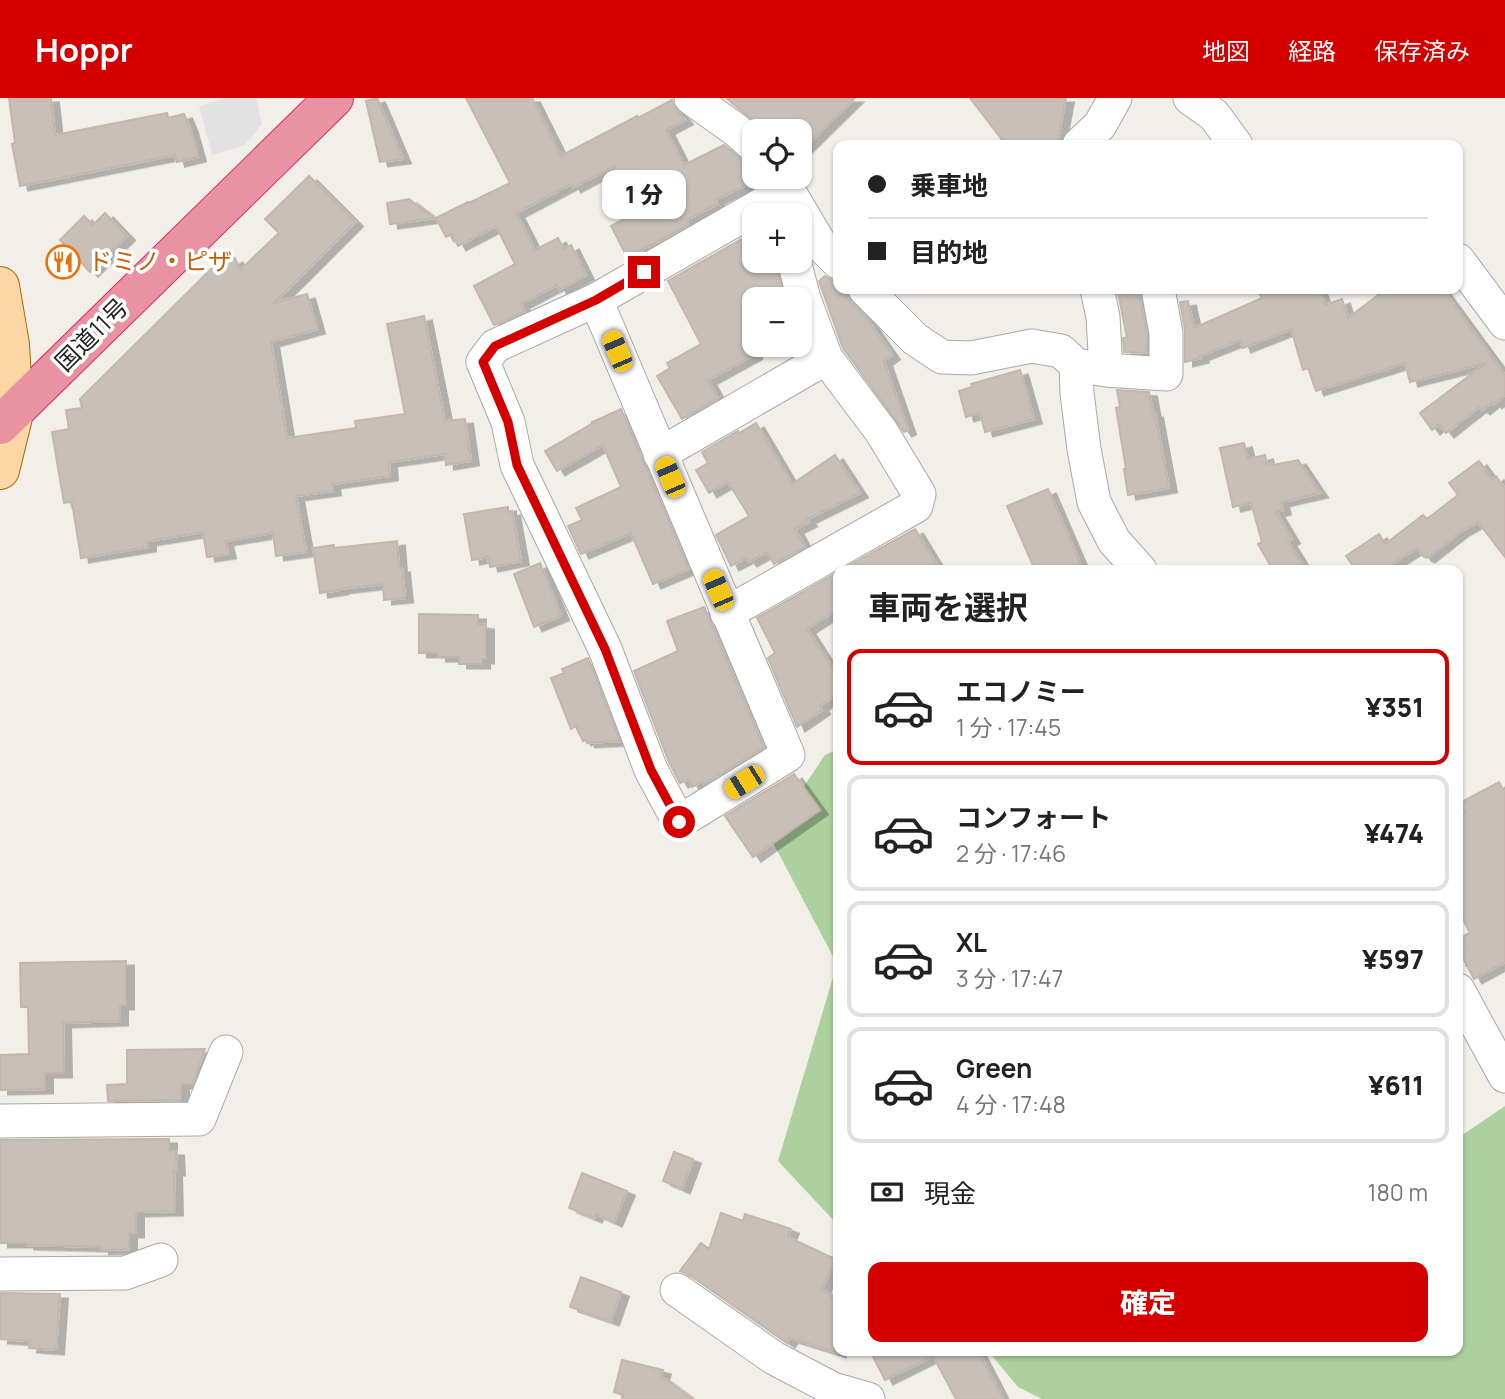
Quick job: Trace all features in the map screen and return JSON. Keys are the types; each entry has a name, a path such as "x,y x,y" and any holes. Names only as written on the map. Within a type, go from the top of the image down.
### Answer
{"highway":[{"name":"国道11号","path":"7,419 334,98"}],"main road":[{"path":"0,286 10,345 7,419 0,470"}],"street":[{"path":"691,98 742,136"},
{"path":"1084,140 1100,125 1115,98"},
{"path":"1190,98 1214,115 1232,140"},
{"path":"596,300 788,755 679,822 651,770 605,649 517,465 508,422 483,362 495,346 596,300 785,194 820,244 833,257"},
{"path":"1463,267 1505,323"},
{"path":"727,613 916,506 919,494 881,431 826,358 797,273"},
{"path":"870,294 915,339 942,357 971,358 1032,346 1061,351 1091,368 1166,374 1166,333 1159,294"},
{"path":"1098,294 1104,317 1091,368 1077,393 1084,449 1094,502 1114,541 1136,565"},
{"path":"660,454 826,358"},
{"path":"1463,999 1505,1076"},
{"path":"0,1121 199,1119 226,1052"},
{"path":"0,1274 125,1273 161,1260"},
{"path":"677,1290 774,1358 833,1389 869,1399"}],"green space":[{"path":"833,751 833,956 770,837 825,755"},
{"path":"833,977 833,1220 778,1161"},
{"path":"1505,1106 1505,1399 1042,1399 1018,1387 992,1356 1463,1356 1463,1135"}],"shaded area":[{"path":"223,98 256,98 262,124 245,145 212,155 199,106"}],"building":[{"path":"9,98 51,98 55,135 167,113 168,118 184,114 198,157 177,162 175,155 20,186 12,144 15,143"},
{"path":"377,98 403,159 380,162 366,101"},
{"path":"466,98 532,98 561,156 672,100 674,107 685,120 666,130 684,165 724,145 742,161 742,187 715,200 717,204 686,220 688,225 627,257 611,226 644,209 624,170 618,173 614,166 573,188 571,184 516,213 535,250 558,238 564,249 571,245 586,275 559,290 557,285 521,304 524,312 494,325 474,286 515,264 496,226 458,246 452,234 446,237 436,218 510,183"},
{"path":"726,98 855,98 812,140 812,119 751,119"},
{"path":"970,98 1066,98 1058,140 1002,140"},
{"path":"309,176 355,222 274,303 307,294 317,329 271,342 287,438 356,428 355,421 405,414 387,324 424,316 445,421 465,419 471,461 446,465 445,454 389,462 390,476 332,484 333,491 296,496 306,552 276,556 273,533 225,541 228,554 207,557 203,532 148,541 148,547 81,558 72,502 64,503 52,432 69,429 66,410 82,408 80,399 211,269 235,258 240,270 279,233 265,219"},
{"path":"409,199 434,218 390,224 387,203"},
{"path":"105,213 127,236 90,272 60,240 84,216 93,225"},
{"path":"742,239 742,273 778,273 781,287 742,287 742,357 750,357 708,380 718,398 682,419 657,376 670,368 667,363 701,344 668,281"},
{"path":"825,276 833,280 833,294 845,294 865,316 892,355 884,361 908,430 904,432 843,348 819,281"},
{"path":"1118,294 1139,294 1147,335 1147,353 1124,352 1123,338 1127,337"},
{"path":"1260,294 1321,294 1325,305 1342,299 1348,318 1379,294 1446,294 1505,375 1505,395 1482,410 1479,407 1446,433 1439,424 1432,430 1420,413 1486,363 1410,382 1405,363 1316,391 1308,368 1303,370 1291,329 1243,348 1240,340 1200,356 1201,358 1185,362 1185,330 1180,302 1188,301 1194,328 1262,298"},
{"path":"1020,370 1034,419 985,432 980,413 966,417 959,391 972,387 971,384"},
{"path":"1117,390 1149,392 1169,488 1128,495 1116,408 1120,407"},
{"path":"621,409 689,569 653,584 631,533 581,554 568,526 582,520 576,508 621,487 603,445 557,471 545,451 592,422"},
{"path":"756,423 792,484 835,455 860,493 807,519 809,522 795,529 805,547 774,564 767,552 749,562 746,558 731,566 716,535 749,516 728,482 709,493 696,470 708,463 702,452"},
{"path":"1244,443 1248,459 1265,455 1267,464 1273,465 1298,460 1320,493 1281,502 1283,510 1276,512 1292,539 1288,541 1303,565 1270,565 1258,544 1262,542 1251,503 1233,507 1220,448"},
{"path":"1479,461 1492,479 1496,476 1505,489 1505,557 1478,522 1460,532 1427,558 1417,548 1391,565 1352,565 1346,556 1379,534 1385,544 1423,515 1427,519 1458,495 1449,483"},
{"path":"1048,489 1081,565 1033,565 1007,506"},
{"path":"508,507 508,512 512,511 521,561 490,567 488,557 472,560 464,514"},
{"path":"915,529 937,565 850,565"},
{"path":"397,541 405,598 384,600 383,584 320,593 313,548"},
{"path":"540,563 561,616 534,627 514,574"},
{"path":"833,575 833,612 807,629 833,669 833,697 820,706 822,710 797,727 768,658 775,653 757,618"},
{"path":"704,607 764,747 704,784 702,782 692,787 689,780 680,783 669,762 634,671 678,651 667,621"},
{"path":"419,614 478,615 478,624 486,625 486,659 482,659 482,664 459,664 459,657 419,653"},
{"path":"588,658 620,741 583,741 576,726 571,729 551,678 564,673 562,669"},
{"path":"794,774 820,810 753,857 725,816"},
{"path":"1499,782 1505,794 1505,962 1474,979 1463,958 1463,936 1470,933 1463,919 1463,801"},
{"path":"126,961 126,1005 120,1005 120,1021 63,1023 64,1073 45,1073 45,1089 0,1090 0,1055 29,1054 28,1007 21,1007 20,963"},
{"path":"205,1049 192,1084 181,1084 181,1100 108,1101 107,1085 127,1084 127,1050"},
{"path":"169,1139 169,1151 176,1151 175,1211 136,1212 136,1233 129,1233 129,1249 101,1250 101,1247 0,1243 0,1140"},
{"path":"674,1152 693,1159 682,1189 663,1181"},
{"path":"582,1173 627,1191 614,1222 596,1214 594,1218 569,1208"},
{"path":"721,1213 743,1221 745,1214 791,1229 788,1237 833,1258 822,1289 833,1298 833,1351 790,1338 787,1343 680,1271 701,1243 709,1249"},
{"path":"581,1277 621,1292 611,1321 570,1307"},
{"path":"0,1293 60,1294 56,1350 29,1348 30,1341 0,1339"},
{"path":"873,1356 933,1356 885,1380"},
{"path":"933,1356 981,1356 1003,1399 956,1399"},
{"path":"622,1360 663,1370 661,1376 692,1399 622,1399 623,1395 614,1392"}],"place":[{"name":"ドミノ・ピザ","path":"63,262"}],"route":[{"path":"644,272 596,300 495,346 483,362 508,422 517,465 605,649 651,770 679,822"}]}
